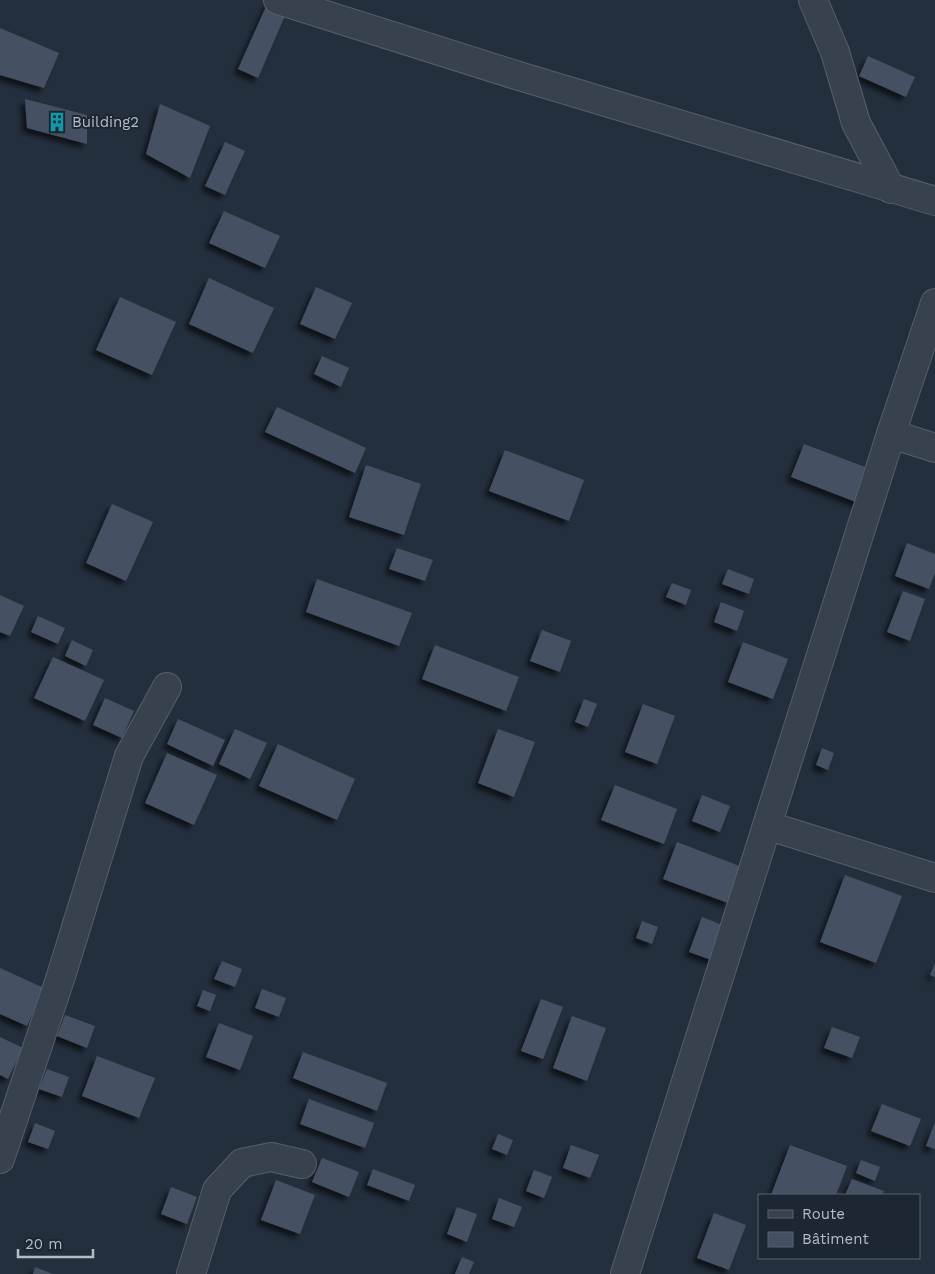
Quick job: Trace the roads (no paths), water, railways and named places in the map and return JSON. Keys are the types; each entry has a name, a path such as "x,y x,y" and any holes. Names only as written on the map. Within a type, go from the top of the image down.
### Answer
{"street":[{"path":"278,0 519,76 935,201"},
{"path":"813,0 835,52 856,123 891,189"},
{"path":"625,1274 769,826 891,434 935,303"},
{"path":"891,434 935,448"},
{"path":"0,1159 61,976 129,756 167,687"},
{"path":"769,826 935,878"},
{"path":"191,1274 217,1190 242,1163 271,1158 302,1164"}],"place":[{"name":"Building2","path":"57,122"}]}
